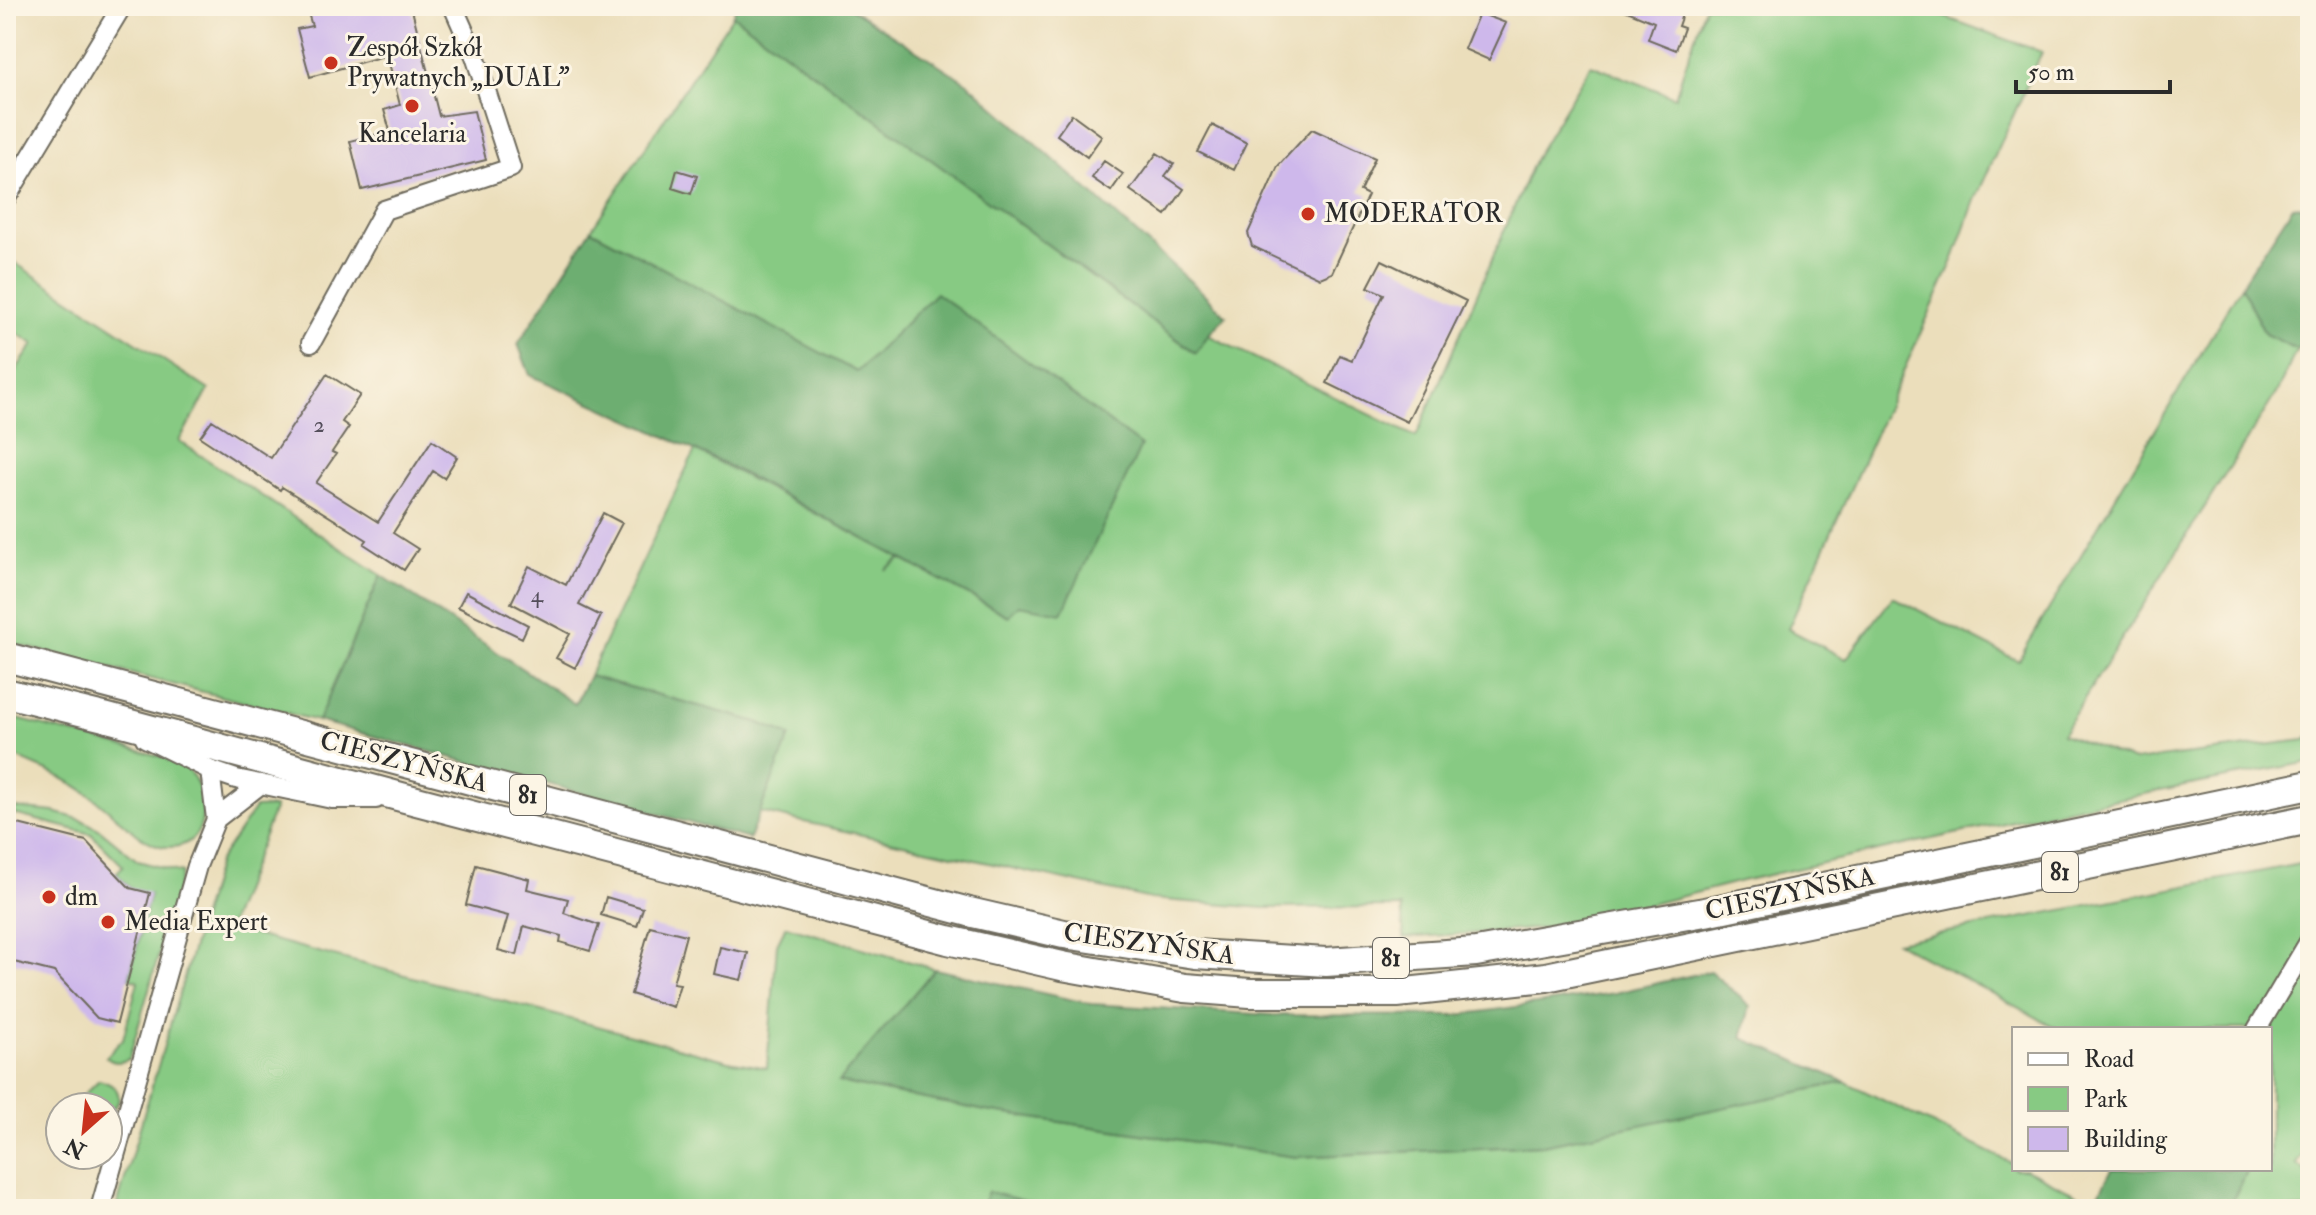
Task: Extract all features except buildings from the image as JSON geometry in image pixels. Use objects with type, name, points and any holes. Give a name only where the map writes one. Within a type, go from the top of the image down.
[{"type":"main road","name":"CIESZYŃSKA","points":[[6,657],[1050,931],[1145,948],[1326,962],[1476,952],[1611,930],[2310,785]]},
{"type":"main road","name":"CIESZYŃSKA","points":[[6,693],[948,940],[1062,966],[1185,988],[1250,993],[1397,993],[1546,977],[2310,819]]},
{"type":"street","points":[[6,198],[122,6]]},
{"type":"street","points":[[311,343],[384,210],[511,168],[475,56],[453,6]]},
{"type":"street","points":[[104,717],[210,770],[261,784],[332,799],[405,798]]},
{"type":"street","points":[[100,1209],[197,866],[216,819],[210,770]]},
{"type":"street","points":[[216,819],[261,784]]},
{"type":"street","points":[[2258,1027],[2310,940]]},
{"type":"green space","points":[[736,6],[847,6],[969,84],[1226,316],[1196,353],[733,15]]},
{"type":"green space","points":[[1705,6],[1914,6],[2042,52],[1975,200],[1955,256],[1788,629],[1846,659],[1893,597],[2018,661],[2241,286],[2265,334],[2297,349],[2277,392],[2062,734],[2134,761],[2305,740],[2310,736],[2310,762],[2077,807],[1746,880],[1561,927],[1404,938],[1401,907],[1264,908],[1151,899],[759,812],[789,736],[757,722],[589,676],[695,450],[900,558],[885,570],[901,559],[1008,616],[858,373],[591,230],[733,15],[1196,353],[1208,335],[1416,437],[1536,156],[1591,65],[1675,97]]},
{"type":"green space","points":[[2293,206],[2310,207],[2310,331],[2297,349],[2265,334],[2241,286]]},
{"type":"green space","points":[[591,230],[857,372],[936,293],[1141,446],[1062,613],[1019,605],[1008,616],[721,462],[530,375],[518,344]]},
{"type":"green space","points":[[6,257],[209,390],[179,441],[381,575],[318,721],[6,642],[6,384],[34,344],[6,327]]},
{"type":"green space","points":[[381,575],[575,704],[589,676],[757,722],[790,736],[749,839],[318,721]]},
{"type":"green space","points":[[6,716],[179,761],[189,771],[202,798],[200,827],[193,838],[182,845],[166,847],[147,841],[78,787],[6,749]]},
{"type":"green space","points":[[6,807],[54,812],[82,820],[99,829],[138,861],[182,873],[129,1059],[117,1062],[106,1057],[123,1039],[138,981],[129,978],[150,894],[130,888],[116,873],[123,866],[91,834],[6,812]]},
{"type":"green space","points":[[275,807],[228,928],[729,1061],[767,1068],[777,944],[786,926],[935,969],[839,1082],[986,1111],[1295,1157],[1543,1145],[1846,1082],[2012,1163],[2012,1171],[2029,1171],[2107,1209],[116,1209],[218,862],[255,808]]},
{"type":"green space","points":[[2310,862],[2310,1144],[2296,1164],[2310,1174],[2310,1209],[2228,1209],[2247,1171],[2272,1171],[2272,1027],[2054,1027],[1896,942]]},
{"type":"green space","points":[[935,969],[1091,1004],[1272,1015],[1451,1016],[1615,993],[1710,971],[1750,1006],[1742,1038],[1846,1082],[1543,1145],[1295,1157],[986,1111],[838,1082]]},
{"type":"green space","points":[[99,1080],[112,1085],[117,1091],[87,1091]]},
{"type":"green space","points":[[2111,1171],[2247,1171],[2228,1209],[2107,1209],[2094,1203]]},
{"type":"green space","points":[[988,1192],[1059,1209],[981,1209]]},
{"type":"place","name":"Zespół Szkół Prywatnych „DUAL”","points":[[331,63]]},
{"type":"place","name":"Kancelaria","points":[[412,106]]},
{"type":"place","name":"MODERATOR","points":[[1308,214]]},
{"type":"place","name":"dm","points":[[49,897]]},
{"type":"place","name":"Media Expert","points":[[108,922]]}]
